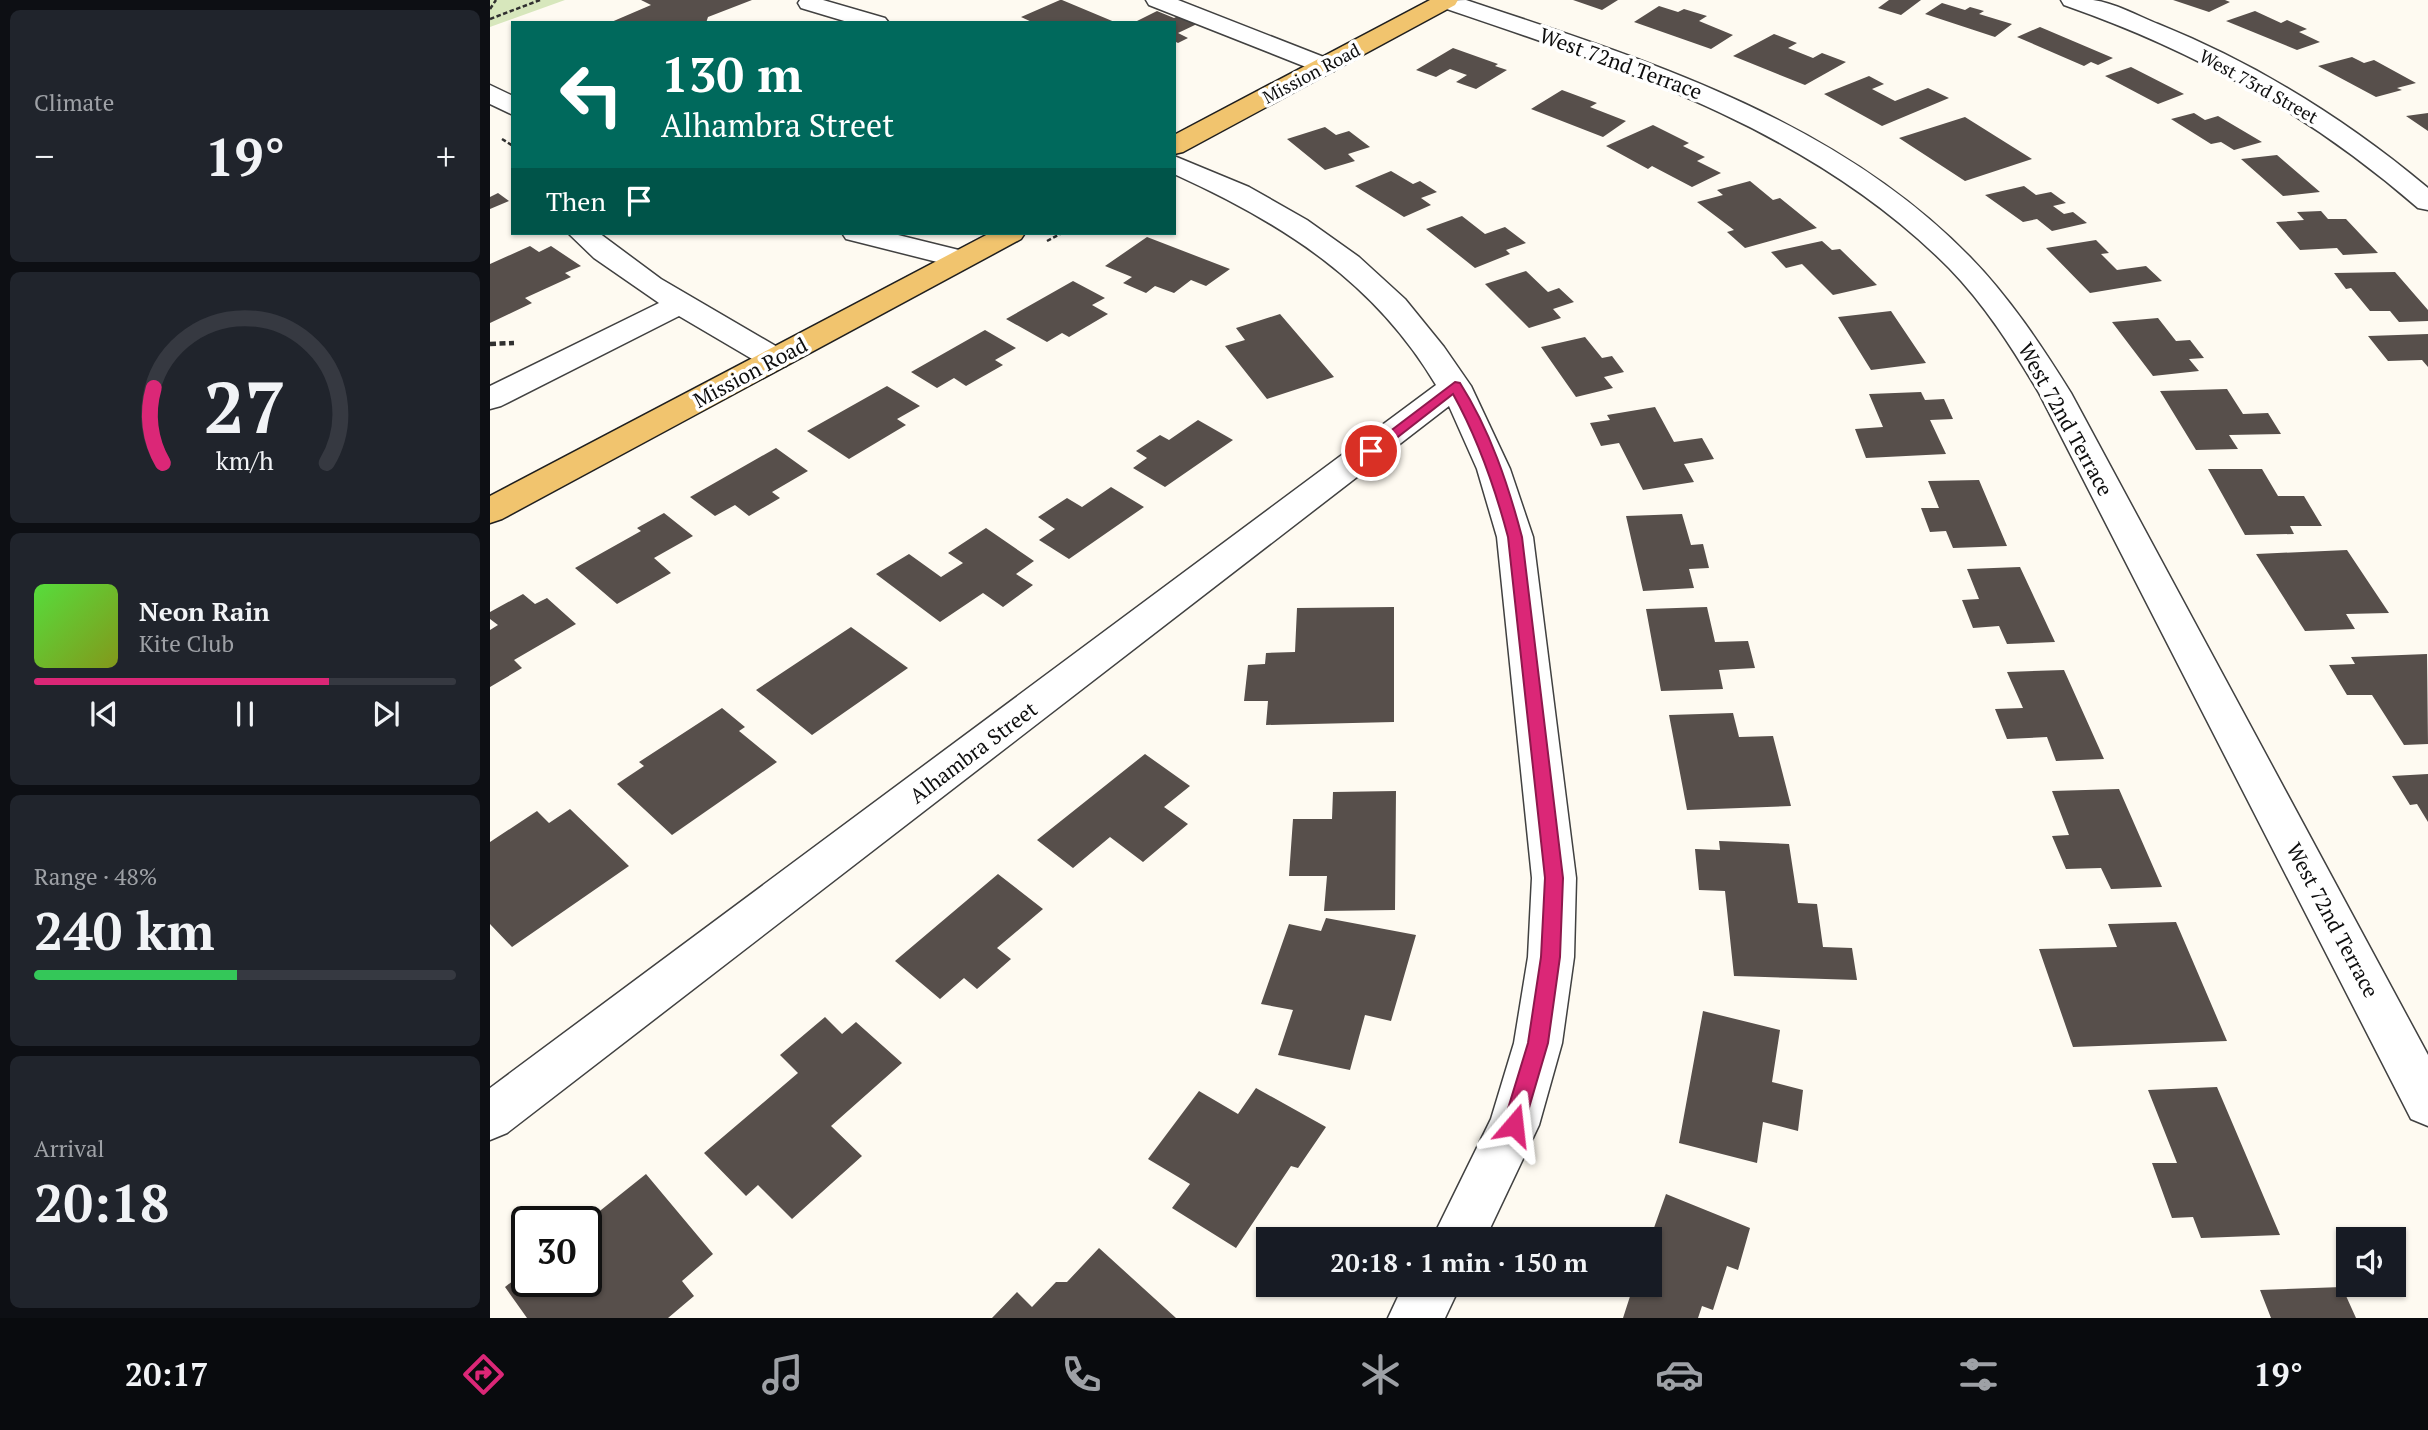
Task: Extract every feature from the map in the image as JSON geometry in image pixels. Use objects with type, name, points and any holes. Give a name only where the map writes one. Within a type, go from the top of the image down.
[{"type":"main road","name":"Mission Road","points":[[1176,145],[1447,0]]},
{"type":"main road","name":"Mission Road","points":[[490,510],[1007,235]]},
{"type":"street","points":[[1157,0],[1325,66]]},
{"type":"street","name":"West 72nd Terrace","points":[[1447,0],[1644,68],[1706,93],[1770,124],[1844,167],[1916,221],[1967,271],[2016,330],[2055,393],[2428,1103]]},
{"type":"street","name":"West 73rd Street","points":[[2072,0],[2175,40],[2258,82],[2336,129],[2428,202]]},
{"type":"street","points":[[809,3],[870,21]]},
{"type":"street","points":[[490,93],[511,106]]},
{"type":"street","points":[[1176,165],[1225,185],[1286,219],[1344,259],[1380,291],[1421,335],[1455,386],[1474,420],[1504,495],[1515,537],[1554,878],[1551,957],[1538,1043],[1514,1125],[1464,1227]]},
{"type":"street","points":[[584,235],[613,260],[680,304],[775,359]]},
{"type":"street","points":[[864,235],[961,260]]},
{"type":"street","points":[[490,399],[680,304]]},
{"type":"street","name":"Alhambra Street","points":[[490,1117],[1455,386]]},
{"type":"street","points":[[1415,1318],[1427,1297]]},
{"type":"path","points":[[490,9],[496,0]]},
{"type":"path","points":[[490,19],[540,0]]},
{"type":"green space","points":[[490,0],[565,0],[490,27]]},
{"type":"building","points":[[641,0],[752,0],[708,17],[707,21],[614,21],[651,5]]},
{"type":"building","points":[[1062,0],[1112,21],[1030,21],[1021,17]]},
{"type":"building","points":[[1573,0],[1618,0],[1602,10]]},
{"type":"building","points":[[1889,0],[1921,0],[1901,15],[1878,8]]},
{"type":"building","points":[[2173,0],[2225,0],[2230,2],[2209,12]]},
{"type":"building","points":[[1942,3],[1965,10],[1970,7],[1984,11],[1979,14],[2012,24],[1995,37],[1925,14]]},
{"type":"building","points":[[1659,6],[1678,12],[1684,9],[1707,16],[1699,21],[1733,35],[1711,49],[1634,22]]},
{"type":"building","points":[[1157,11],[1197,24],[1178,33],[1188,38],[1178,43],[1176,21],[1137,21]]},
{"type":"building","points":[[2255,11],[2281,23],[2287,20],[2307,29],[2299,32],[2320,42],[2297,50],[2226,21]]},
{"type":"building","points":[[2040,27],[2113,58],[2098,65],[2091,62],[2084,66],[2017,37]]},
{"type":"building","points":[[1774,34],[1797,43],[1788,48],[1813,58],[1822,53],[1846,62],[1805,85],[1733,56]]},
{"type":"building","points":[[1453,48],[1498,64],[1495,66],[1507,70],[1476,89],[1456,82],[1467,75],[1450,69],[1436,77],[1416,70]]},
{"type":"building","points":[[2352,57],[2364,63],[2374,60],[2416,83],[2376,97],[2318,66]]},
{"type":"building","points":[[2131,67],[2184,94],[2158,104],[2105,76]]},
{"type":"building","points":[[1869,76],[1884,84],[1872,89],[1895,101],[1928,88],[1949,98],[1882,126],[1824,94]]},
{"type":"building","points":[[1562,90],[1597,103],[1590,107],[1626,121],[1603,137],[1531,109]]},
{"type":"building","points":[[2194,113],[2205,120],[2218,116],[2262,142],[2234,150],[2221,142],[2211,144],[2171,119]]},
{"type":"building","points":[[2428,113],[2428,131],[2406,116]]},
{"type":"building","points":[[1965,117],[2032,159],[1965,181],[1899,138]]},
{"type":"building","points":[[1653,125],[1689,143],[1683,146],[1705,157],[1697,161],[1721,173],[1692,187],[1652,166],[1648,169],[1606,146]]},
{"type":"building","points":[[1325,127],[1336,135],[1349,131],[1370,147],[1348,154],[1355,161],[1325,170],[1287,139]]},
{"type":"building","points":[[2277,155],[2320,192],[2283,196],[2241,159]]},
{"type":"building","points":[[1391,171],[1413,184],[1420,181],[1437,192],[1421,198],[1431,205],[1404,217],[1355,186]]},
{"type":"building","points":[[1750,181],[1773,200],[1780,198],[1817,228],[1745,248],[1727,232],[1734,230],[1697,202],[1723,195],[1717,190]]},
{"type":"building","points":[[2024,186],[2036,195],[2051,192],[2066,203],[2053,206],[2064,214],[2073,212],[2087,223],[2052,231],[2037,219],[2023,222],[1985,195]]},
{"type":"building","points":[[498,193],[509,201],[490,209],[490,197]]},
{"type":"building","points":[[2321,211],[2328,219],[2346,219],[2378,253],[2343,255],[2337,248],[2300,250],[2276,222],[2304,220],[2297,212]]},
{"type":"building","points":[[1462,216],[1485,234],[1505,227],[1526,243],[1506,250],[1510,254],[1475,268],[1426,229]]},
{"type":"building","points":[[1147,237],[1230,269],[1206,286],[1191,280],[1174,293],[1155,286],[1146,293],[1123,283],[1132,277],[1105,266]]},
{"type":"building","points":[[2096,240],[2109,253],[2101,254],[2117,270],[2146,266],[2162,281],[2090,293],[2046,248]]},
{"type":"building","points":[[1822,241],[1832,250],[1840,249],[1877,285],[1833,295],[1802,264],[1786,268],[1771,252]]},
{"type":"building","points":[[530,246],[539,252],[551,246],[581,266],[565,273],[571,277],[525,298],[532,303],[490,323],[490,264]]},
{"type":"building","points":[[1526,271],[1548,292],[1559,288],[1574,302],[1553,309],[1561,318],[1529,328],[1485,284]]},
{"type":"building","points":[[2395,272],[2428,310],[2428,321],[2399,322],[2390,311],[2370,311],[2351,288],[2346,289],[2334,273]]},
{"type":"building","points":[[1073,281],[1105,298],[1092,305],[1108,314],[1069,337],[1062,333],[1047,342],[1006,319]]},
{"type":"building","points":[[1891,311],[1926,363],[1871,370],[1838,317]]},
{"type":"building","points":[[1280,314],[1334,377],[1267,399],[1225,346],[1245,340],[1236,328]]},
{"type":"building","points":[[2158,318],[2176,341],[2190,340],[2204,358],[2189,359],[2199,371],[2153,376],[2112,322]]},
{"type":"building","points":[[985,330],[1016,348],[995,360],[1003,365],[966,386],[954,378],[937,388],[911,372]]},
{"type":"building","points":[[2428,334],[2428,367],[2422,360],[2388,361],[2368,336]]},
{"type":"building","points":[[1585,337],[1602,358],[1612,356],[1624,372],[1604,377],[1613,388],[1576,397],[1541,347]]},
{"type":"building","points":[[887,386],[920,406],[897,419],[906,425],[849,459],[807,431]]},
{"type":"building","points":[[2227,389],[2243,414],[2268,413],[2281,434],[2229,435],[2238,449],[2196,450],[2160,391]]},
{"type":"building","points":[[1921,392],[1925,400],[1944,399],[1953,419],[1930,420],[1946,454],[1866,458],[1855,429],[1883,427],[1869,394]]},
{"type":"building","points":[[1655,407],[1674,442],[1702,438],[1714,459],[1684,464],[1694,482],[1643,490],[1619,443],[1601,446],[1590,423],[1610,420],[1607,415]]},
{"type":"building","points":[[1198,420],[1233,440],[1165,487],[1133,468],[1147,458],[1136,451],[1160,435],[1169,440]]},
{"type":"building","points":[[776,448],[808,471],[772,492],[780,498],[749,516],[735,505],[715,516],[690,497]]},
{"type":"building","points":[[2208,469],[2262,469],[2278,496],[2304,496],[2322,526],[2290,526],[2294,534],[2245,535]]},
{"type":"building","points":[[1979,480],[2007,546],[1953,548],[1946,531],[1930,532],[1921,508],[1939,508],[1928,481]]},
{"type":"building","points":[[1111,487],[1144,507],[1069,559],[1039,540],[1055,529],[1038,517],[1067,498],[1082,507]]},
{"type":"building","points":[[664,513],[693,536],[654,558],[671,573],[617,604],[575,568],[641,531],[637,528]]},
{"type":"building","points":[[1682,514],[1691,545],[1703,544],[1709,568],[1689,569],[1694,588],[1643,591],[1626,516]]},
{"type":"building","points":[[986,528],[1034,561],[1016,574],[1033,585],[1003,607],[983,593],[940,622],[876,574],[909,554],[941,577],[963,563],[948,553]]},
{"type":"building","points":[[2347,550],[2389,613],[2346,614],[2355,629],[2305,631],[2256,554]]},
{"type":"building","points":[[2020,567],[2055,642],[2007,644],[1999,626],[1973,628],[1962,600],[1979,599],[1967,569]]},
{"type":"building","points":[[523,594],[535,604],[547,598],[576,624],[514,660],[522,668],[490,687],[490,630],[498,625],[490,619],[490,612]]},
{"type":"building","points":[[1394,607],[1394,722],[1266,725],[1268,701],[1244,701],[1248,665],[1265,664],[1266,653],[1295,652],[1297,608]]},
{"type":"building","points":[[1707,607],[1715,642],[1748,641],[1755,668],[1719,670],[1723,689],[1661,691],[1646,609]]},
{"type":"building","points":[[851,627],[908,668],[812,735],[756,690]]},
{"type":"building","points":[[2427,654],[2428,744],[2404,745],[2372,695],[2347,695],[2329,665],[2355,664],[2351,657]]},
{"type":"building","points":[[2064,670],[2104,759],[2056,761],[2047,737],[2007,739],[1995,709],[2023,708],[2007,672]]},
{"type":"building","points":[[722,708],[745,727],[739,731],[777,762],[672,835],[617,784],[644,766],[639,762]]},
{"type":"building","points":[[1733,713],[1739,737],[1773,736],[1791,806],[1687,810],[1669,715]]},
{"type":"building","points":[[1145,754],[1190,786],[1164,807],[1188,824],[1143,862],[1110,837],[1073,868],[1037,840]]},
{"type":"building","points":[[2428,774],[2428,822],[2417,804],[2410,805],[2392,776]]},
{"type":"building","points":[[2119,789],[2162,887],[2111,889],[2101,868],[2066,869],[2052,836],[2069,835],[2052,791]]},
{"type":"building","points":[[1396,791],[1395,910],[1324,911],[1327,876],[1289,876],[1293,819],[1332,819],[1333,792]]},
{"type":"building","points":[[570,809],[629,866],[512,947],[490,924],[490,842],[537,811],[549,823]]},
{"type":"building","points":[[1719,841],[1789,844],[1798,903],[1817,904],[1823,947],[1852,948],[1857,980],[1734,976],[1725,891],[1699,890],[1695,849],[1720,850]]},
{"type":"building","points":[[998,874],[1043,909],[997,948],[1011,959],[977,989],[964,978],[940,999],[895,961]]},
{"type":"building","points":[[1326,918],[1416,935],[1391,1021],[1365,1015],[1350,1070],[1278,1055],[1293,1010],[1261,1004],[1289,924],[1321,931]]},
{"type":"building","points":[[2176,922],[2227,1041],[2073,1047],[2039,949],[2117,947],[2108,924]]},
{"type":"building","points":[[1703,1011],[1780,1030],[1772,1082],[1803,1090],[1798,1131],[1763,1122],[1757,1163],[1679,1143]]},
{"type":"building","points":[[825,1017],[842,1034],[856,1022],[902,1063],[831,1126],[862,1156],[792,1219],[758,1185],[746,1196],[704,1153],[798,1073],[780,1055]]},
{"type":"building","points":[[2217,1087],[2280,1235],[2201,1238],[2193,1217],[2172,1218],[2152,1163],[2177,1163],[2148,1090]]},
{"type":"building","points":[[1256,1088],[1326,1127],[1298,1168],[1291,1166],[1236,1248],[1172,1208],[1190,1184],[1148,1159],[1199,1091],[1238,1114]]},
{"type":"building","points":[[646,1174],[713,1254],[682,1281],[694,1296],[668,1318],[527,1318],[512,1297],[602,1297],[602,1209]]},
{"type":"building","points":[[1666,1194],[1750,1228],[1738,1270],[1727,1266],[1713,1310],[1702,1306],[1698,1318],[1623,1318],[1630,1297],[1662,1297],[1662,1227],[1654,1227]]},
{"type":"building","points":[[1099,1248],[1176,1318],[992,1318],[1017,1292],[1032,1307],[1056,1282],[1067,1282]]},
{"type":"building","points":[[511,1282],[511,1295],[505,1287]]},
{"type":"building","points":[[2336,1287],[2336,1297],[2347,1297],[2356,1318],[2271,1318],[2260,1290]]},
{"type":"route","points":[[1371,451],[1455,386],[1474,420],[1504,495],[1515,537],[1531,657],[1554,878],[1551,957],[1538,1043],[1514,1125]]}]
